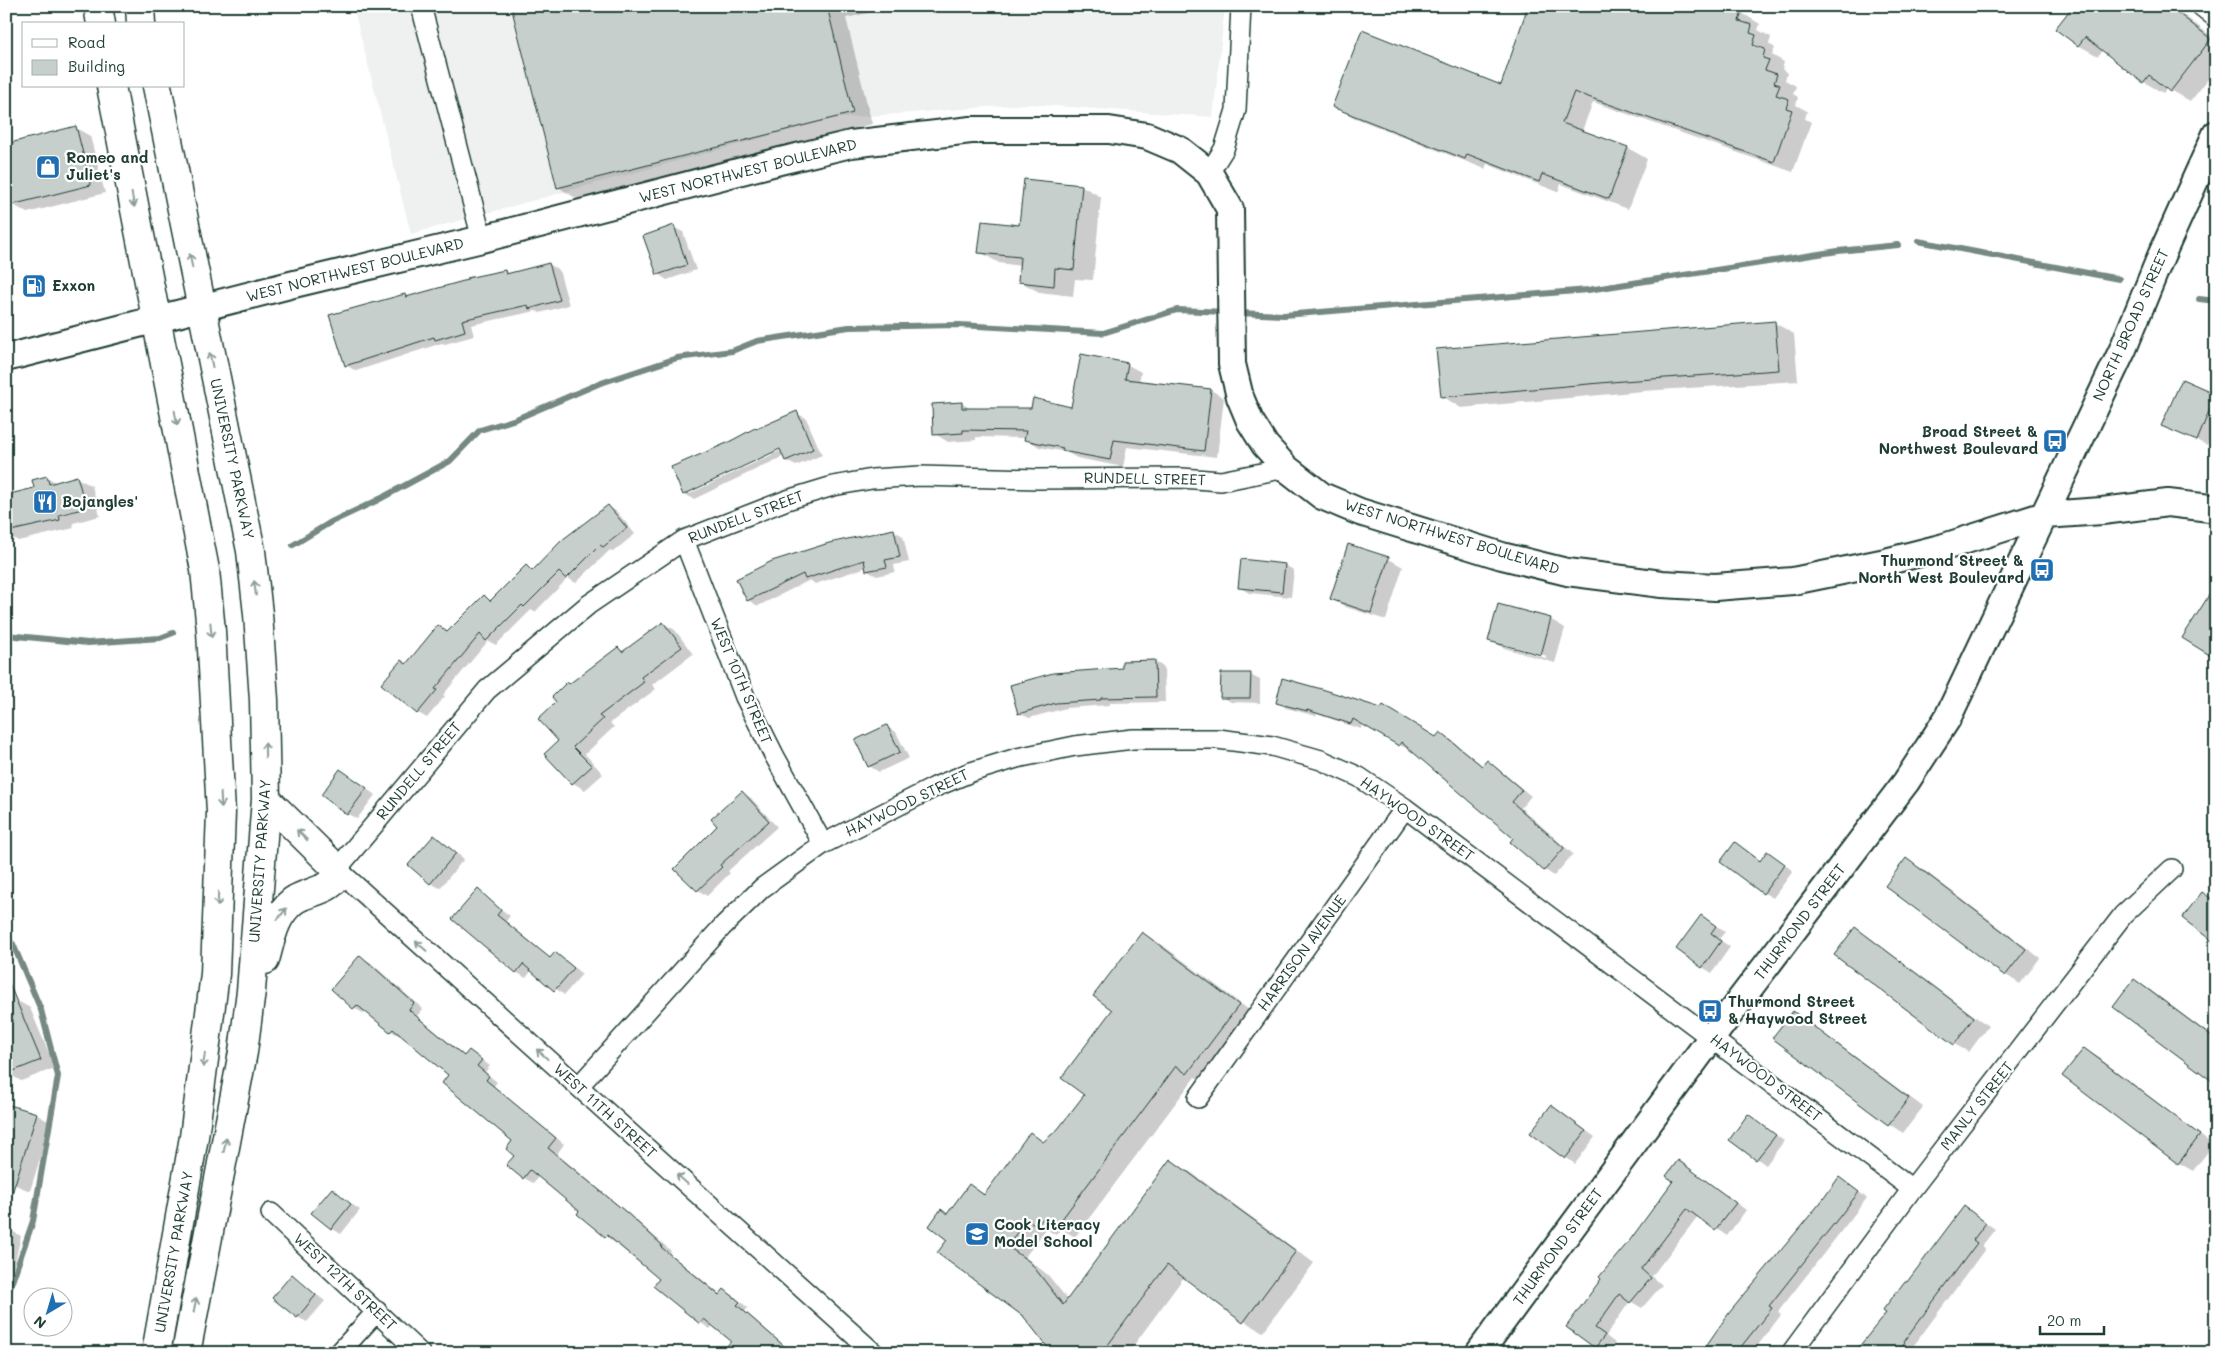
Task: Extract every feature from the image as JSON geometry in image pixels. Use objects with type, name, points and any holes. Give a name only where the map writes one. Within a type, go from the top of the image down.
[{"type":"main road","points":[[98,6],[101,22]]},
{"type":"main road","points":[[140,6],[142,22]]},
{"type":"main road","name":"UNIVERSITY PARKWAY","points":[[111,88],[205,570],[212,631],[221,812],[215,974],[194,1136],[156,1353]]},
{"type":"main road","name":"UNIVERSITY PARKWAY","points":[[157,88],[200,308],[251,551],[264,700],[266,799],[251,991],[243,1052],[186,1353]]},
{"type":"main road","name":"WEST NORTHWEST BOULEVARD","points":[[6,358],[482,239],[842,146],[971,130],[1109,130],[1147,136],[1180,150],[1209,173],[1230,210],[1232,288],[1230,327],[1232,364],[1240,397],[1250,421],[1265,445],[1286,468],[1322,496],[1369,515],[1502,556],[1567,572],[1662,584],[1715,586],[1758,585],[1827,575],[1944,547],[2045,515],[2102,511],[2168,503],[2216,510]]},
{"type":"main road","name":"NORTH BROAD STREET","points":[[2045,515],[2122,349],[2161,256],[2216,134]]},
{"type":"main road","name":"THURMOND STREET","points":[[1479,1353],[1712,1037],[1906,782],[1947,719],[2045,515]]},
{"type":"main road","points":[[251,991],[261,973],[277,918],[293,900],[334,883],[337,876],[337,869],[266,799]]},
{"type":"street","points":[[421,6],[482,239]]},
{"type":"street","points":[[1209,173],[1224,148],[1236,110],[1241,6]]},
{"type":"street","points":[[2201,6],[2216,18]]},
{"type":"street","name":"RUNDELL STREET","points":[[337,869],[487,690],[588,604],[684,540],[787,500],[833,486],[872,479],[920,476],[1182,478],[1221,481],[1286,468]]},
{"type":"street","name":"WEST 10TH STREET","points":[[684,540],[745,698],[774,755],[824,844]]},
{"type":"street","name":"HAYWOOD STREET","points":[[579,1086],[723,926],[762,888],[824,844],[935,787],[971,772],[1017,758],[1075,746],[1133,739],[1218,739],[1272,746],[1321,760],[1359,777],[1405,808],[1912,1189]]},
{"type":"street","name":"HARRISON AVENUE","points":[[1198,1098],[1405,808]]},
{"type":"street","name":"WEST 11TH STREET","points":[[337,869],[874,1353]]},
{"type":"street","name":"MANLY STREET","points":[[1791,1353],[1912,1189],[2123,915],[2172,869]]},
{"type":"street","name":"WEST 12TH STREET","points":[[271,1213],[420,1353]]},
{"type":"street","points":[[339,1353],[377,1311]]},
{"type":"shaded area","points":[[353,6],[1225,6],[1213,117],[1026,104],[831,119],[411,234]]},
{"type":"building","points":[[511,6],[827,6],[853,113],[557,188]]},
{"type":"building","points":[[1528,6],[1726,6],[1742,12],[1739,21],[1752,25],[1750,33],[1756,35],[1753,45],[1765,49],[1763,58],[1769,60],[1765,70],[1777,74],[1774,83],[1780,85],[1776,95],[1789,99],[1786,108],[1792,110],[1774,162],[1574,92],[1562,123],[1628,147],[1609,199],[1542,174],[1539,182],[1467,154],[1465,159],[1332,107],[1362,30],[1501,85]]},
{"type":"building","points":[[2073,6],[2169,6],[2211,39],[2170,92],[2149,75],[2143,83],[2085,37],[2078,46],[2055,29]]},
{"type":"building","points":[[76,126],[91,185],[11,205],[6,185],[6,144]]},
{"type":"building","points":[[1024,179],[1082,185],[1074,270],[1055,268],[1054,286],[1018,282],[1020,257],[978,253],[982,221],[1019,225]]},
{"type":"building","points":[[674,225],[687,265],[657,275],[643,236]]},
{"type":"building","points":[[549,263],[560,300],[529,309],[528,305],[462,320],[465,331],[435,340],[434,337],[345,366],[329,315],[405,294],[406,297],[467,280],[467,278],[505,270],[506,274]]},
{"type":"building","points":[[1775,321],[1779,370],[1441,397],[1436,349]]},
{"type":"building","points":[[1081,354],[1128,363],[1125,379],[1211,389],[1204,451],[1114,440],[1110,460],[1062,451],[1063,448],[1024,440],[1026,431],[963,430],[963,433],[933,435],[932,404],[962,402],[962,408],[1031,408],[1033,398],[1071,407]]},
{"type":"building","points":[[2182,379],[2216,394],[2197,441],[2161,426]]},
{"type":"building","points":[[797,411],[813,449],[785,461],[780,449],[683,495],[671,467],[727,443],[755,428]]},
{"type":"building","name":"Bojangles'","points":[[47,476],[49,484],[77,476],[86,508],[59,515],[60,520],[6,532],[6,495],[34,488],[32,480]]},
{"type":"building","points":[[608,505],[627,528],[603,547],[600,545],[566,579],[559,572],[486,641],[480,634],[417,714],[381,684],[401,660],[406,664],[438,625],[447,632],[484,595],[490,601],[526,565],[532,571],[562,540]]},
{"type":"building","points":[[894,529],[900,557],[885,560],[887,567],[866,571],[864,560],[805,579],[803,574],[747,601],[736,579],[772,561],[829,543]]},
{"type":"building","points":[[1348,544],[1389,557],[1371,613],[1330,599]]},
{"type":"building","points":[[1241,559],[1285,564],[1282,592],[1238,588]]},
{"type":"building","points":[[2216,584],[2216,659],[2182,638]]},
{"type":"building","points":[[1498,604],[1551,618],[1541,655],[1488,641]]},
{"type":"building","points":[[663,622],[682,647],[641,677],[644,682],[599,716],[603,719],[573,747],[592,766],[572,784],[544,754],[558,741],[538,719],[556,702],[552,697],[567,682],[569,684],[618,647],[622,652]]},
{"type":"building","points":[[1155,660],[1156,697],[1101,698],[1101,700],[1056,703],[1018,714],[1010,685],[1053,673],[1122,668],[1122,661]]},
{"type":"building","points":[[1221,673],[1251,673],[1250,698],[1220,698]]},
{"type":"building","points":[[1282,678],[1381,708],[1383,705],[1436,737],[1440,732],[1482,766],[1487,760],[1522,790],[1512,802],[1564,848],[1544,871],[1510,842],[1513,838],[1401,742],[1399,746],[1353,719],[1351,724],[1307,710],[1276,703]]},
{"type":"building","points":[[887,725],[900,752],[868,767],[855,740]]},
{"type":"building","points":[[340,769],[367,788],[347,815],[321,795]]},
{"type":"building","points":[[742,791],[769,821],[720,865],[722,867],[697,891],[674,869],[717,826],[711,819]]},
{"type":"building","points":[[434,835],[456,853],[430,884],[408,865]]},
{"type":"building","points":[[1735,842],[1760,861],[1767,851],[1785,864],[1763,894],[1720,862]]},
{"type":"building","points":[[1906,858],[2026,949],[2005,976],[1885,886]]},
{"type":"building","points":[[478,889],[501,910],[497,915],[550,958],[555,952],[574,968],[554,991],[523,964],[516,973],[452,919]]},
{"type":"building","points":[[2202,892],[2216,902],[2216,944],[2182,918]]},
{"type":"building","points":[[1701,915],[1716,926],[1711,933],[1721,941],[1702,968],[1676,949]]},
{"type":"building","points":[[1855,927],[1974,1017],[1954,1045],[1834,955]]},
{"type":"building","points":[[1142,932],[1239,1005],[1187,1074],[1176,1066],[1056,1227],[1043,1218],[1037,1226],[1027,1219],[1007,1246],[1030,1262],[1063,1305],[1170,1159],[1296,1251],[1243,1323],[1167,1265],[1102,1353],[1052,1353],[1024,1317],[937,1253],[947,1240],[929,1226],[941,1209],[947,1214],[969,1184],[984,1195],[1030,1132],[1043,1142],[1058,1129],[1084,1095],[1061,1078],[1112,1010],[1093,996]]},
{"type":"building","points":[[360,955],[414,1003],[409,1010],[464,1056],[469,1050],[482,1060],[477,1066],[489,1076],[486,1080],[556,1138],[548,1148],[626,1212],[662,1245],[661,1247],[719,1295],[724,1289],[740,1302],[737,1305],[792,1353],[721,1353],[731,1341],[704,1319],[700,1324],[653,1286],[659,1279],[607,1235],[605,1237],[577,1214],[579,1211],[530,1170],[523,1179],[506,1165],[514,1156],[506,1149],[512,1141],[442,1083],[448,1075],[393,1029],[390,1032],[357,1005],[353,1009],[331,989]]},
{"type":"building","points":[[6,976],[41,1060],[6,1074]]},
{"type":"building","points":[[2134,979],[2216,1040],[2216,1084],[2113,1007]]},
{"type":"building","points":[[1793,1011],[1909,1098],[1888,1125],[1772,1038]]},
{"type":"building","points":[[2084,1048],[2200,1135],[2178,1164],[2062,1076]]},
{"type":"building","points":[[6,1104],[37,1113],[10,1200],[6,1199]]},
{"type":"building","points":[[1551,1105],[1586,1131],[1565,1159],[1530,1133]]},
{"type":"building","points":[[1748,1114],[1776,1135],[1756,1160],[1729,1140]]},
{"type":"building","points":[[1678,1160],[1736,1203],[1715,1230],[1687,1209],[1641,1269],[1651,1278],[1630,1303],[1619,1294],[1595,1328],[1605,1335],[1595,1348],[1566,1327],[1601,1279],[1599,1277],[1630,1240],[1673,1181],[1666,1176]]},
{"type":"building","points":[[1839,1177],[1859,1192],[1769,1306],[1772,1308],[1736,1353],[1701,1353],[1729,1313],[1821,1202]]},
{"type":"building","points":[[332,1188],[351,1204],[331,1229],[311,1213]]},
{"type":"building","points":[[1964,1206],[1986,1223],[1973,1240],[1977,1243],[1903,1342],[1905,1343],[1897,1353],[1854,1353],[1886,1313],[1882,1311],[1905,1281],[1907,1282]]},
{"type":"building","points":[[292,1274],[316,1295],[297,1318],[272,1298]]},
{"type":"waterway","points":[[1918,241],[2119,279]]},
{"type":"waterway","points":[[1237,313],[1284,315],[1588,290],[1838,251],[1898,245]]},
{"type":"waterway","points":[[2199,299],[2216,301]]},
{"type":"waterway","points":[[293,545],[331,522],[376,501],[450,461],[480,430],[516,419],[598,384],[677,358],[732,351],[757,341],[849,327],[959,325],[1103,333],[1177,310],[1227,312]]},
{"type":"waterway","points":[[6,635],[88,643],[160,638],[173,633]]},
{"type":"waterway","points":[[6,938],[13,944],[41,1010],[58,1076],[33,1221],[6,1299]]},
{"type":"place","name":"Romeo and Juliet's","points":[[48,167]]},
{"type":"place","name":"Exxon","points":[[34,286]]},
{"type":"place","name":"Broad Street & Northwest Boulevard","points":[[2055,441]]},
{"type":"place","name":"Bojangles'","points":[[45,502]]},
{"type":"place","name":"Thurmond Street & North West Boulevard","points":[[2042,570]]},
{"type":"place","name":"Thurmond Street & Haywood Street","points":[[1710,1011]]},
{"type":"place","name":"Cook Literacy Model School","points":[[977,1234]]}]
